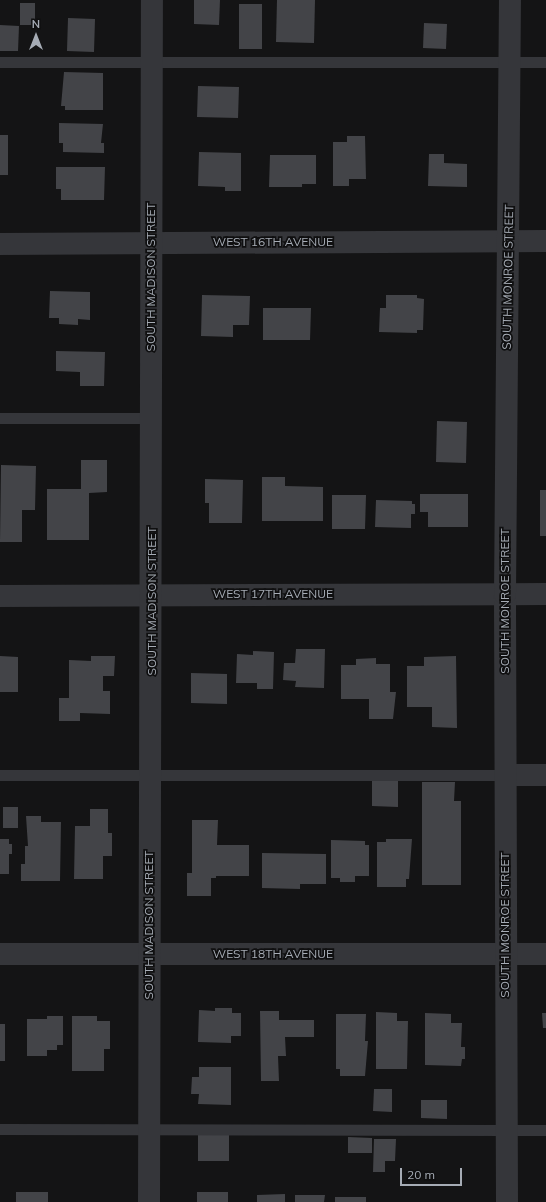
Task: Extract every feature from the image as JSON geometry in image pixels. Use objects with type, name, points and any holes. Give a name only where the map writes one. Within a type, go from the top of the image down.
[{"type":"street","name":"SOUTH MADISON STREET","points":[[149,1202],[149,954],[152,594],[152,0]]},
{"type":"street","name":"SOUTH MONROE STREET","points":[[508,1202],[505,954],[505,594],[511,62],[510,0]]},
{"type":"street","name":"WEST 16TH AVENUE","points":[[0,244],[546,241]]},
{"type":"street","name":"WEST 17TH AVENUE","points":[[0,596],[152,594],[546,594]]},
{"type":"street","points":[[505,775],[546,775]]},
{"type":"street","name":"WEST 18TH AVENUE","points":[[0,954],[546,954]]},
{"type":"lane","points":[[0,62],[546,62]]},
{"type":"lane","points":[[0,418],[152,418]]},
{"type":"lane","points":[[0,775],[505,775]]},
{"type":"lane","points":[[0,1129],[546,1130]]},
{"type":"building","points":[[194,0],[220,0],[219,25],[194,24]]},
{"type":"building","points":[[277,0],[315,0],[314,43],[276,42]]},
{"type":"building","points":[[20,3],[35,3],[35,25],[20,25]]},
{"type":"building","points":[[239,4],[262,4],[262,49],[239,49]]},
{"type":"building","points":[[68,18],[95,19],[94,52],[67,51]]},
{"type":"building","points":[[424,23],[447,24],[446,49],[423,48]]},
{"type":"building","points":[[0,25],[19,26],[18,51],[0,51]]},
{"type":"building","points":[[64,72],[103,73],[103,110],[65,110],[65,106],[61,106]]},
{"type":"building","points":[[198,86],[239,87],[238,118],[197,117]]},
{"type":"building","points":[[59,123],[103,124],[101,143],[104,143],[104,153],[63,152],[63,143],[59,143]]},
{"type":"building","points":[[0,135],[8,135],[8,175],[0,175]]},
{"type":"building","points":[[347,136],[365,136],[366,179],[349,179],[349,186],[333,186],[333,142],[347,142]]},
{"type":"building","points":[[199,152],[241,153],[241,191],[225,191],[225,187],[198,186]]},
{"type":"building","points":[[429,154],[444,154],[444,163],[467,164],[467,187],[428,186]]},
{"type":"building","points":[[270,155],[316,155],[316,184],[302,184],[302,187],[269,187]]},
{"type":"building","points":[[56,167],[105,167],[104,200],[61,200],[61,189],[56,189]]},
{"type":"building","points":[[50,291],[90,292],[90,320],[78,319],[78,325],[59,324],[59,318],[49,318]]},
{"type":"building","points":[[202,295],[250,296],[249,325],[233,325],[233,337],[201,336]]},
{"type":"building","points":[[386,295],[417,295],[417,298],[424,299],[423,330],[417,330],[417,333],[379,332],[380,308],[386,308]]},
{"type":"building","points":[[263,308],[311,308],[310,340],[263,340]]},
{"type":"building","points":[[56,351],[105,352],[104,386],[80,386],[80,372],[56,371]]},
{"type":"building","points":[[437,421],[467,422],[466,463],[436,462]]},
{"type":"building","points":[[81,460],[107,460],[107,492],[89,493],[89,540],[47,540],[47,489],[81,489]]},
{"type":"building","points":[[1,465],[36,466],[35,510],[22,510],[22,542],[0,542]]},
{"type":"building","points":[[262,477],[285,477],[285,486],[323,487],[323,521],[262,521]]},
{"type":"building","points":[[205,479],[243,480],[242,523],[209,523],[209,503],[205,503]]},
{"type":"building","points":[[540,490],[546,490],[546,536],[540,536]]},
{"type":"building","points":[[420,494],[468,494],[468,527],[428,527],[428,512],[420,512]]},
{"type":"building","points":[[332,495],[366,495],[365,529],[332,529]]},
{"type":"building","points":[[376,500],[412,501],[412,504],[415,504],[415,514],[411,514],[411,528],[375,527]]},
{"type":"building","points":[[296,649],[325,649],[324,688],[295,687],[296,681],[283,680],[284,663],[295,663]]},
{"type":"building","points":[[253,651],[274,652],[273,689],[257,689],[257,683],[236,683],[237,654],[253,655]]},
{"type":"building","points":[[0,656],[18,657],[18,692],[0,692]]},
{"type":"building","points":[[91,656],[115,656],[114,676],[103,676],[103,691],[110,691],[110,714],[80,713],[80,721],[59,721],[59,698],[69,698],[69,660],[91,661]]},
{"type":"building","points":[[456,656],[457,728],[432,727],[432,707],[407,707],[407,666],[424,666],[424,657]]},
{"type":"building","points":[[376,658],[376,664],[390,664],[390,692],[396,692],[393,719],[369,719],[369,699],[341,699],[341,665],[356,665],[356,659]]},
{"type":"building","points":[[191,673],[227,674],[227,704],[191,703]]},
{"type":"building","points":[[372,780],[398,781],[398,807],[372,806]]},
{"type":"building","points":[[422,782],[455,782],[454,801],[461,801],[461,885],[422,885]]},
{"type":"building","points":[[3,807],[18,807],[18,828],[3,828]]},
{"type":"building","points":[[90,809],[108,809],[108,833],[112,833],[112,856],[103,856],[103,879],[74,879],[75,826],[90,826]]},
{"type":"building","points":[[26,816],[41,816],[41,822],[61,822],[60,881],[21,881],[21,864],[25,864],[25,846],[28,846]]},
{"type":"building","points":[[192,820],[218,820],[217,845],[249,845],[249,876],[216,876],[216,878],[211,878],[211,896],[187,896],[187,873],[192,873]]},
{"type":"building","points":[[0,839],[9,839],[9,844],[12,844],[12,854],[9,854],[9,874],[0,874]]},
{"type":"building","points":[[386,839],[412,839],[409,879],[406,879],[406,887],[377,887],[377,842],[386,842]]},
{"type":"building","points":[[331,840],[365,841],[365,845],[369,845],[369,876],[355,876],[355,882],[340,882],[340,878],[331,878]]},
{"type":"building","points":[[262,853],[326,854],[326,884],[300,884],[300,889],[262,888]]},
{"type":"building","points":[[215,1008],[232,1008],[232,1013],[241,1013],[241,1036],[231,1036],[231,1043],[198,1042],[199,1010],[215,1011]]},
{"type":"building","points":[[260,1011],[279,1011],[279,1020],[314,1020],[314,1037],[285,1037],[286,1056],[278,1056],[279,1081],[261,1081]]},
{"type":"building","points":[[376,1012],[397,1013],[397,1021],[408,1021],[407,1069],[376,1069]]},
{"type":"building","points":[[425,1013],[451,1014],[451,1023],[462,1023],[461,1047],[465,1047],[465,1059],[462,1059],[461,1066],[425,1065]]},
{"type":"building","points":[[542,1013],[546,1013],[546,1028],[543,1028]]},
{"type":"building","points":[[336,1014],[366,1014],[365,1041],[368,1041],[365,1076],[340,1076],[340,1069],[336,1069]]},
{"type":"building","points":[[47,1016],[63,1016],[63,1045],[57,1045],[57,1050],[47,1050],[47,1056],[27,1056],[27,1019],[47,1019]]},
{"type":"building","points":[[72,1016],[97,1016],[97,1021],[110,1021],[110,1049],[104,1049],[104,1071],[72,1071]]},
{"type":"building","points":[[0,1024],[5,1024],[5,1061],[0,1061]]},
{"type":"building","points":[[199,1067],[231,1067],[231,1105],[198,1104],[199,1094],[191,1094],[192,1077],[199,1077]]},
{"type":"building","points":[[374,1089],[392,1089],[392,1112],[373,1111]]},
{"type":"building","points":[[421,1100],[447,1100],[447,1119],[421,1118]]},
{"type":"building","points":[[198,1135],[229,1135],[229,1161],[198,1161]]},
{"type":"building","points":[[348,1137],[372,1138],[372,1153],[348,1153]]},
{"type":"building","points":[[374,1139],[396,1139],[395,1161],[385,1161],[385,1172],[373,1172]]},
{"type":"building","points":[[16,1192],[48,1192],[48,1202],[16,1202]]},
{"type":"building","points":[[197,1192],[228,1192],[228,1202],[197,1202]]},
{"type":"building","points":[[285,1194],[285,1202],[257,1202],[257,1195]]},
{"type":"building","points":[[295,1195],[325,1195],[324,1202],[295,1202]]},
{"type":"building","points":[[335,1197],[366,1197],[366,1202],[335,1202]]}]
